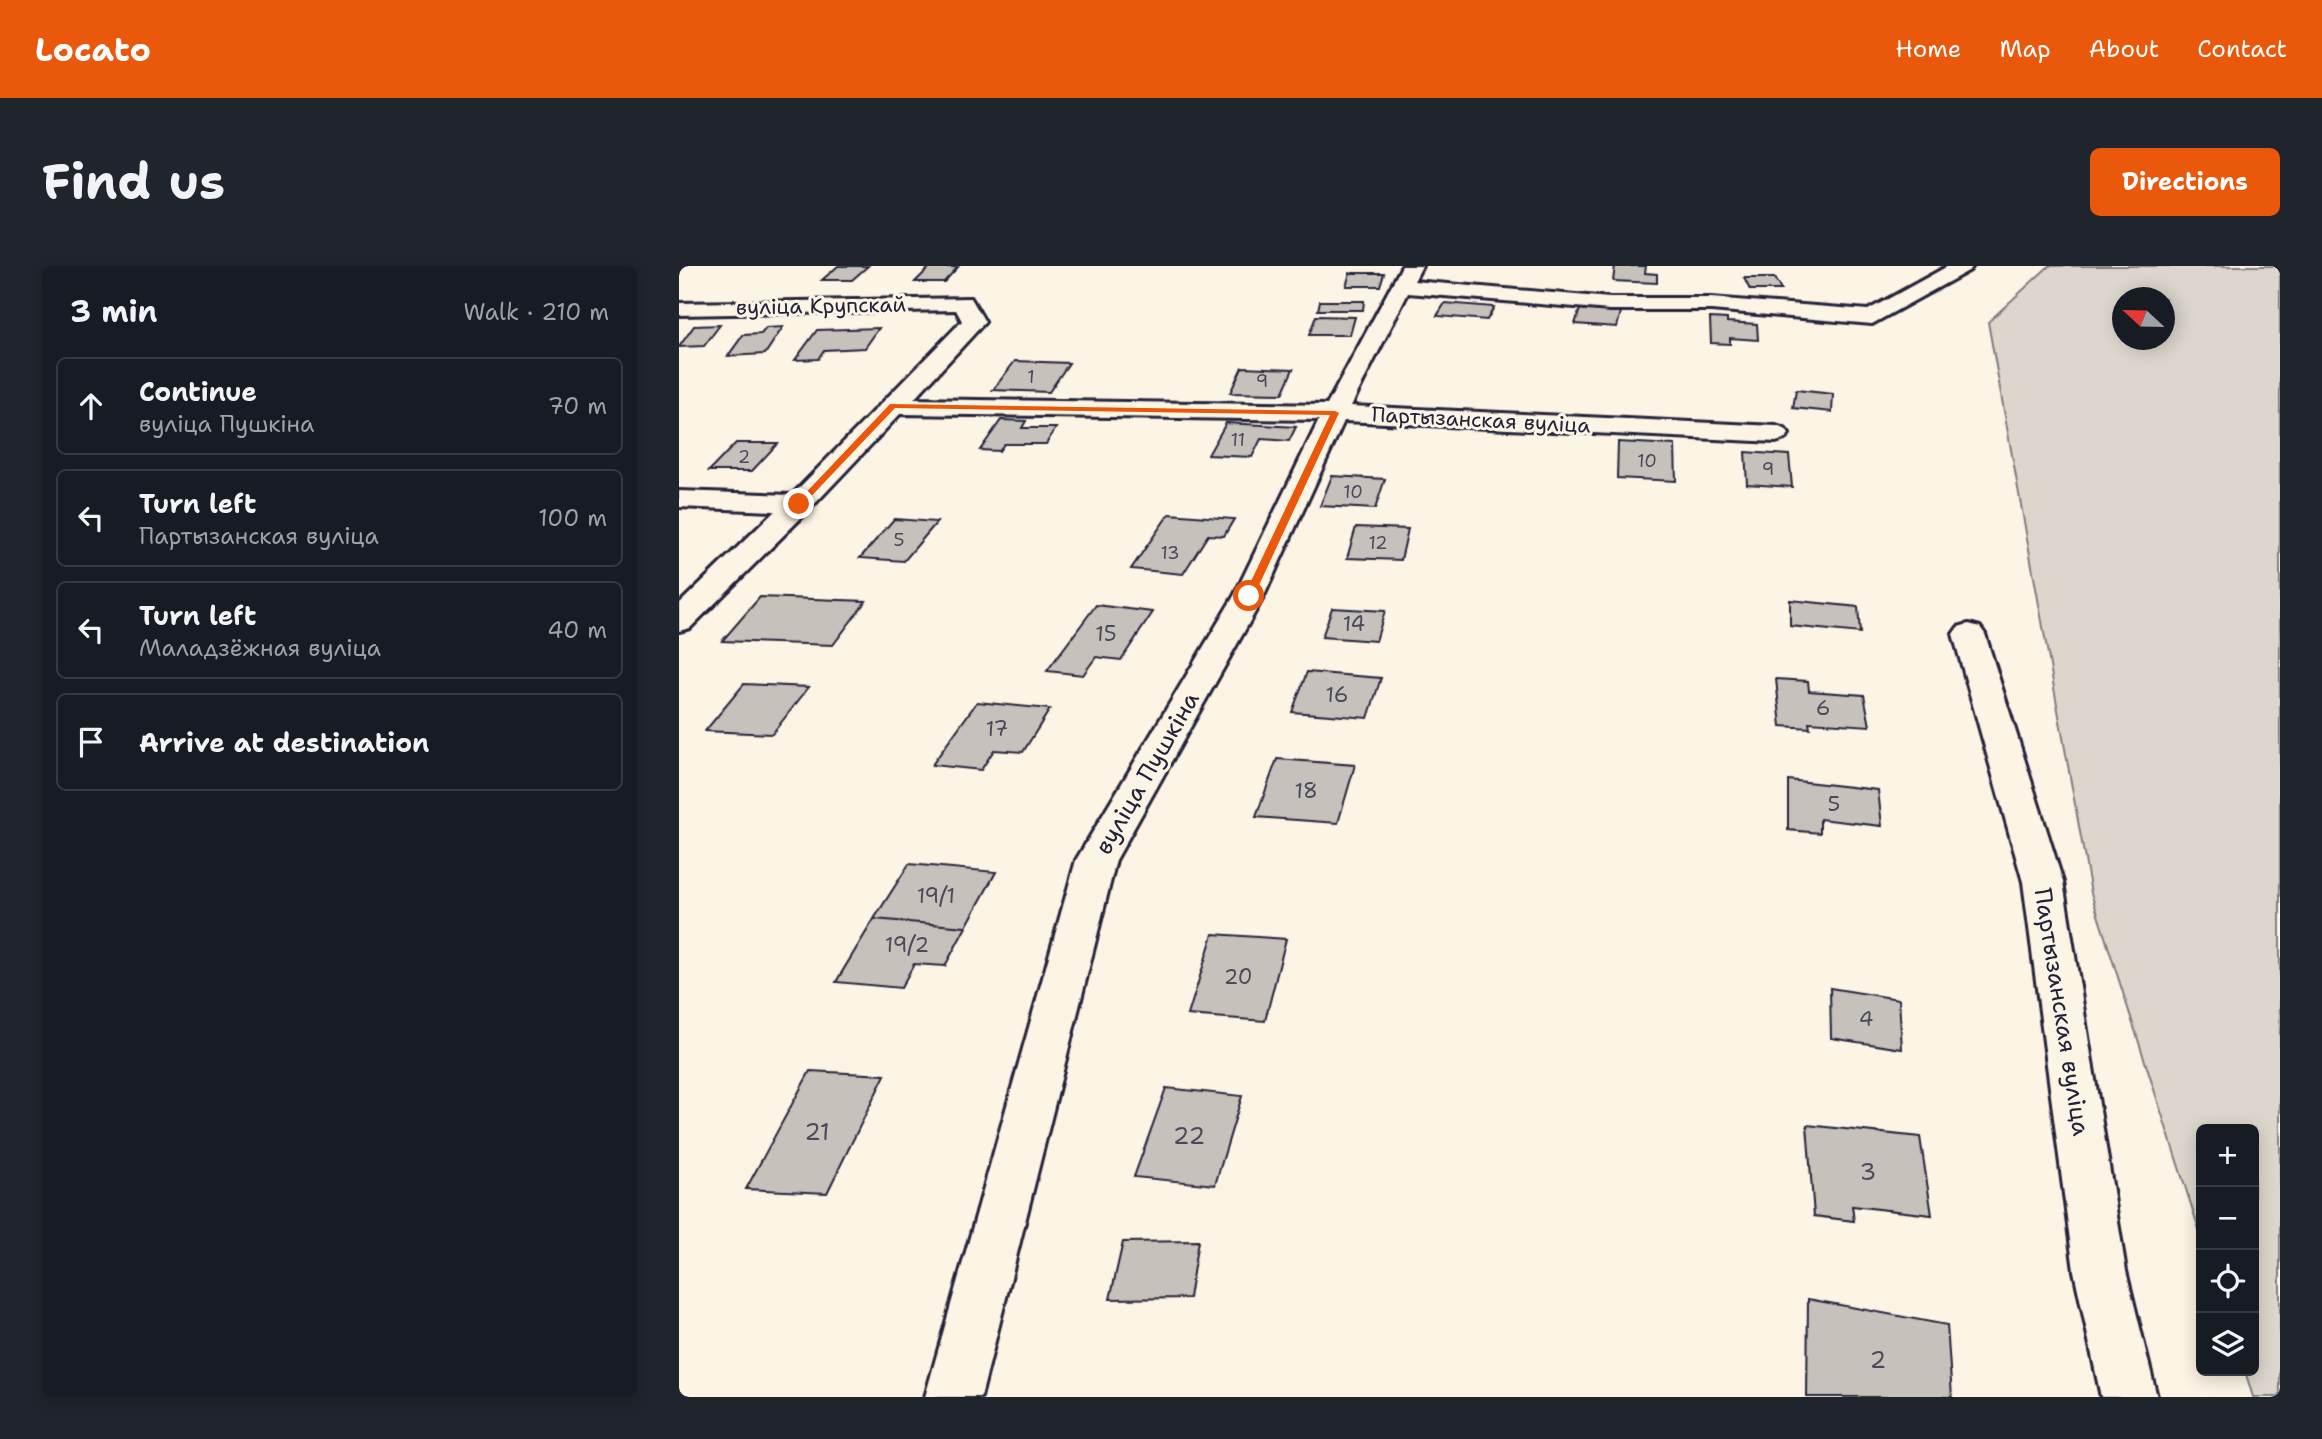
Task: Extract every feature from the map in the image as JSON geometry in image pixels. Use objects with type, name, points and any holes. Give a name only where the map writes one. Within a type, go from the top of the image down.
[{"type":"street","points":[[1407,276],[1450,292],[1611,304],[1711,304],[1872,317],[1963,266]]},
{"type":"street","name":"вуліца Пушкіна","points":[[953,1397],[1095,860],[1249,596],[1335,413],[1407,276]]},
{"type":"street","name":"вуліца Крупскай","points":[[679,309],[963,303],[974,322],[893,406]]},
{"type":"street","points":[[679,621],[799,504],[893,406]]},
{"type":"street","name":"Партызанская вуліца","points":[[893,406],[1335,413],[1776,434]]},
{"type":"street","points":[[679,499],[799,504]]},
{"type":"street","name":"Партызанская вуліца","points":[[1969,634],[2043,882],[2100,1271],[2129,1397]]},
{"type":"shaded area","points":[[2049,266],[2280,266],[2280,1397],[2253,1397],[2247,1376],[2259,1376],[2259,1124],[2196,1124],[2196,1220],[2091,893],[1988,322]]},
{"type":"building","points":[[838,266],[868,266],[852,280],[822,280]]},
{"type":"building","points":[[1615,266],[1646,266],[1645,273],[1657,274],[1657,283],[1613,281]]},
{"type":"building","points":[[930,267],[958,267],[944,282],[915,282]]},
{"type":"building","points":[[1350,273],[1384,273],[1380,286],[1346,286]]},
{"type":"building","points":[[1744,278],[1774,278],[1781,290],[1750,290]]},
{"type":"building","points":[[1320,301],[1364,301],[1363,310],[1318,310]]},
{"type":"building","points":[[1445,303],[1494,307],[1487,320],[1437,316]]},
{"type":"building","points":[[1580,309],[1621,312],[1617,327],[1575,324]]},
{"type":"building","points":[[1316,316],[1355,317],[1350,335],[1309,335]]},
{"type":"building","points":[[1710,318],[1757,324],[1758,340],[1730,338],[1730,344],[1711,343]]},
{"type":"building","points":[[720,325],[704,346],[679,347],[694,326]]},
{"type":"building","points":[[783,327],[765,354],[728,356],[743,335],[761,334],[766,328]]},
{"type":"building","points":[[879,328],[865,348],[824,350],[818,359],[795,360],[817,330]]},
{"type":"building","points":[[1015,361],[1069,363],[1049,392],[993,390]]},
{"type":"building","points":[[1242,367],[1293,369],[1282,394],[1230,393]]},
{"type":"building","points":[[1796,390],[1833,394],[1832,412],[1793,408]]},
{"type":"building","points":[[1001,420],[1026,421],[1022,428],[1056,428],[1046,444],[1004,444],[999,451],[980,450]]},
{"type":"building","points":[[1226,423],[1296,427],[1289,441],[1261,439],[1252,457],[1208,455]]},
{"type":"building","points":[[1618,442],[1675,445],[1676,481],[1617,478]]},
{"type":"building","points":[[736,443],[778,443],[752,471],[709,471]]},
{"type":"building","points":[[1745,452],[1789,455],[1792,487],[1747,484]]},
{"type":"building","points":[[1332,476],[1385,479],[1375,509],[1320,506]]},
{"type":"building","points":[[1169,514],[1234,519],[1224,536],[1208,535],[1183,574],[1131,569]]},
{"type":"building","points":[[894,519],[937,522],[904,561],[860,558]]},
{"type":"building","points":[[1356,527],[1408,529],[1401,560],[1347,558]]},
{"type":"building","points":[[760,597],[866,601],[833,645],[722,641]]},
{"type":"building","points":[[1790,600],[1858,607],[1860,633],[1790,626]]},
{"type":"building","points":[[1096,605],[1153,612],[1121,660],[1096,657],[1083,675],[1047,671]]},
{"type":"building","points":[[1332,608],[1385,611],[1376,641],[1322,637]]},
{"type":"building","points":[[1307,672],[1381,678],[1368,718],[1292,712]]},
{"type":"building","points":[[1776,679],[1808,681],[1809,691],[1864,695],[1870,726],[1809,722],[1810,728],[1781,726]]},
{"type":"building","points":[[744,684],[809,687],[772,734],[705,731]]},
{"type":"building","points":[[977,702],[1050,709],[1023,752],[994,750],[981,770],[932,765]]},
{"type":"building","points":[[1277,759],[1355,765],[1338,823],[1256,817]]},
{"type":"building","points":[[1788,780],[1878,790],[1882,826],[1820,819],[1820,833],[1788,830]]},
{"type":"building","points":[[909,864],[996,872],[966,927],[874,919]]},
{"type":"building","points":[[874,919],[966,927],[945,966],[914,964],[901,988],[836,982]]},
{"type":"building","points":[[1213,934],[1286,939],[1265,1021],[1188,1015]]},
{"type":"building","points":[[1830,988],[1899,999],[1902,1049],[1831,1038]]},
{"type":"building","points":[[810,1071],[885,1075],[827,1193],[746,1189]]},
{"type":"building","points":[[1166,1088],[1242,1096],[1215,1185],[1134,1177]]},
{"type":"building","points":[[1807,1125],[1920,1137],[1932,1215],[1852,1206],[1854,1221],[1814,1216]]},
{"type":"building","points":[[1198,1241],[1189,1298],[1110,1299],[1123,1242]]},
{"type":"building","points":[[1808,1299],[1947,1325],[1952,1397],[1807,1397]]},
{"type":"route","points":[[799,504],[893,406],[1105,407],[1335,413],[1249,596]]}]
